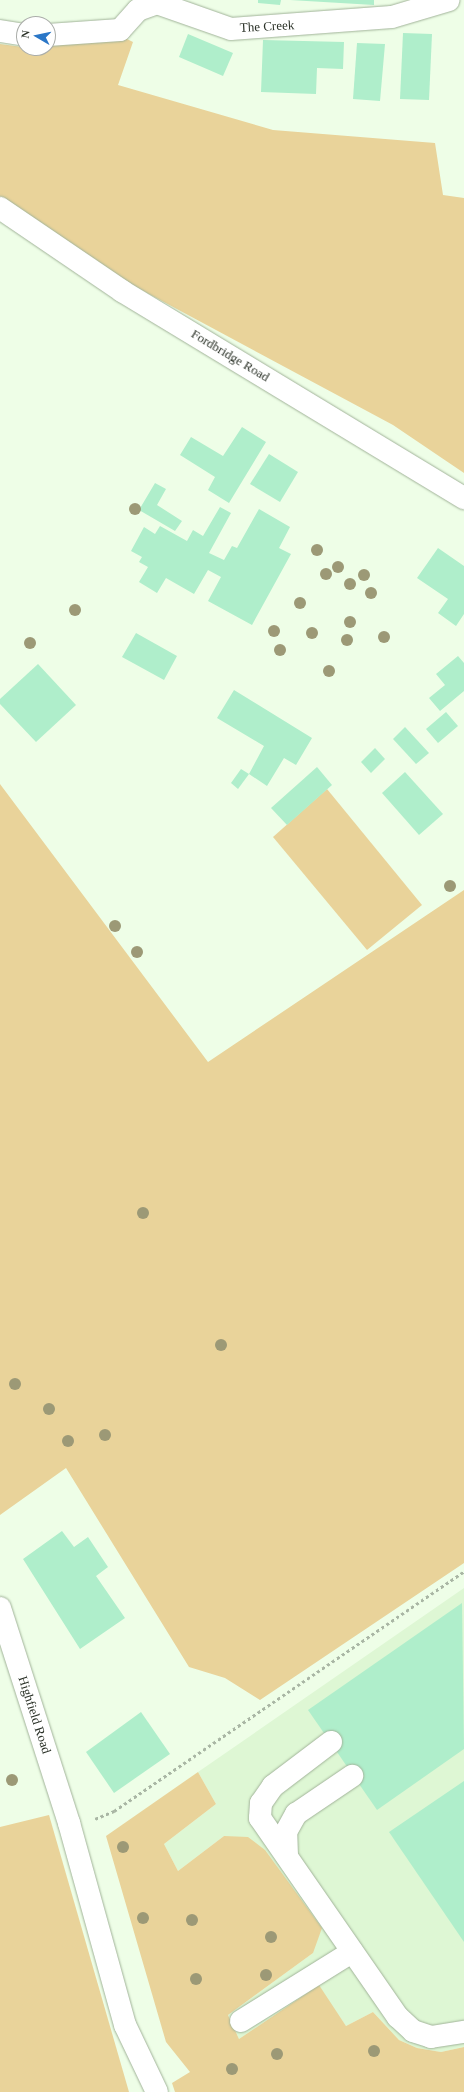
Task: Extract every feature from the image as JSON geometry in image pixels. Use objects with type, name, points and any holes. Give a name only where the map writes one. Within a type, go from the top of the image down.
[{"type":"street","name":"The Creek","points":[[56,35],[120,30],[138,10],[157,3],[231,28],[245,28],[392,17],[449,0]]},
{"type":"street","points":[[0,31],[16,33]]},
{"type":"street","name":"Fordbridge Road","points":[[0,208],[122,291],[464,498]]},
{"type":"street","name":"Highfield Road","points":[[0,1608],[69,1823],[125,2025],[156,2092]]},
{"type":"street","points":[[331,1742],[273,1786],[261,1803],[260,1818],[398,2017],[413,2031],[431,2037],[464,2032]]},
{"type":"street","points":[[287,1856],[286,1832],[296,1814],[352,1776]]},
{"type":"street","points":[[241,2021],[352,1952]]},
{"type":"path","points":[[69,1823],[92,1820],[114,1811],[464,1571]]},
{"type":"shaded area","points":[[119,35],[133,42],[118,85],[273,130],[435,143],[443,195],[464,198],[464,473],[393,425],[26,228],[0,208],[0,44],[16,46],[16,56],[56,56],[56,44],[71,39]]},
{"type":"shaded area","points":[[0,784],[208,1062],[464,890],[464,1563],[260,1700],[225,1678],[189,1667],[66,1468],[0,1515]]},
{"type":"shaded area","points":[[327,789],[422,905],[367,950],[273,837]]},
{"type":"shaded area","points":[[464,1588],[464,2047],[441,2052],[417,2048],[399,2040],[373,2012],[346,2026],[318,1986],[239,2039],[228,2015],[313,1953],[224,1836],[178,1871],[164,1844],[216,1804],[198,1772]]},
{"type":"shaded area","points":[[198,1772],[216,1804],[164,1844],[178,1871],[224,1836],[248,1837],[265,1850],[322,1928],[313,1953],[228,2015],[239,2039],[319,1985],[346,2026],[373,2012],[399,2040],[417,2048],[441,2052],[464,2047],[464,2092],[175,2092],[172,2083],[190,2072],[166,2042],[106,1836]]},
{"type":"shaded area","points":[[49,1815],[129,2092],[0,2092],[0,1827]]},
{"type":"building","points":[[258,0],[281,0],[280,5],[258,3]]},
{"type":"building","points":[[290,0],[374,0],[374,5]]},
{"type":"building","points":[[403,33],[432,34],[429,100],[400,99]]},
{"type":"building","points":[[188,34],[233,53],[223,76],[179,57]]},
{"type":"building","points":[[263,40],[344,42],[343,69],[317,68],[316,94],[261,92]]},
{"type":"building","points":[[357,43],[385,44],[380,101],[353,99]]},
{"type":"building","points":[[242,427],[266,442],[229,503],[208,490],[215,477],[180,455],[191,437],[223,456]]},
{"type":"building","points":[[269,454],[298,472],[280,502],[250,484]]},
{"type":"building","points":[[155,483],[166,489],[157,505],[182,521],[175,531],[139,510]]},
{"type":"building","points":[[220,507],[231,513],[209,553],[224,560],[232,546],[237,548],[259,509],[290,527],[279,548],[291,554],[252,625],[208,601],[221,577],[208,570],[194,594],[166,578],[157,593],[139,582],[148,567],[139,562],[142,557],[131,551],[144,527],[155,534],[160,526],[187,541],[193,530],[203,536]]},
{"type":"building","points":[[438,548],[464,566],[464,614],[456,626],[438,613],[448,599],[417,578]]},
{"type":"building","points":[[136,633],[177,656],[164,680],[122,657]]},
{"type":"building","points":[[458,656],[464,663],[464,691],[440,711],[429,698],[445,685],[436,674]]},
{"type":"building","points":[[38,664],[76,705],[36,742],[0,704],[0,699]]},
{"type":"building","points":[[234,690],[312,738],[296,765],[284,758],[267,786],[249,774],[264,746],[217,718]]},
{"type":"building","points":[[446,712],[458,726],[438,743],[426,729]]},
{"type":"building","points":[[405,727],[429,753],[416,764],[393,739]]},
{"type":"building","points":[[375,748],[385,759],[371,773],[361,762]]},
{"type":"building","points":[[317,767],[332,785],[287,825],[271,808]]},
{"type":"building","points":[[241,769],[249,774],[238,789],[231,783]]},
{"type":"building","points":[[405,772],[443,814],[419,835],[382,793]]},
{"type":"building","points":[[62,1531],[74,1547],[88,1537],[108,1567],[96,1576],[125,1618],[80,1649],[23,1559]]},
{"type":"building","points":[[462,1603],[464,1749],[377,1810],[308,1710]]},
{"type":"building","points":[[141,1712],[170,1754],[114,1793],[86,1752]]},
{"type":"building","points":[[464,1781],[464,1942],[389,1832]]}]
